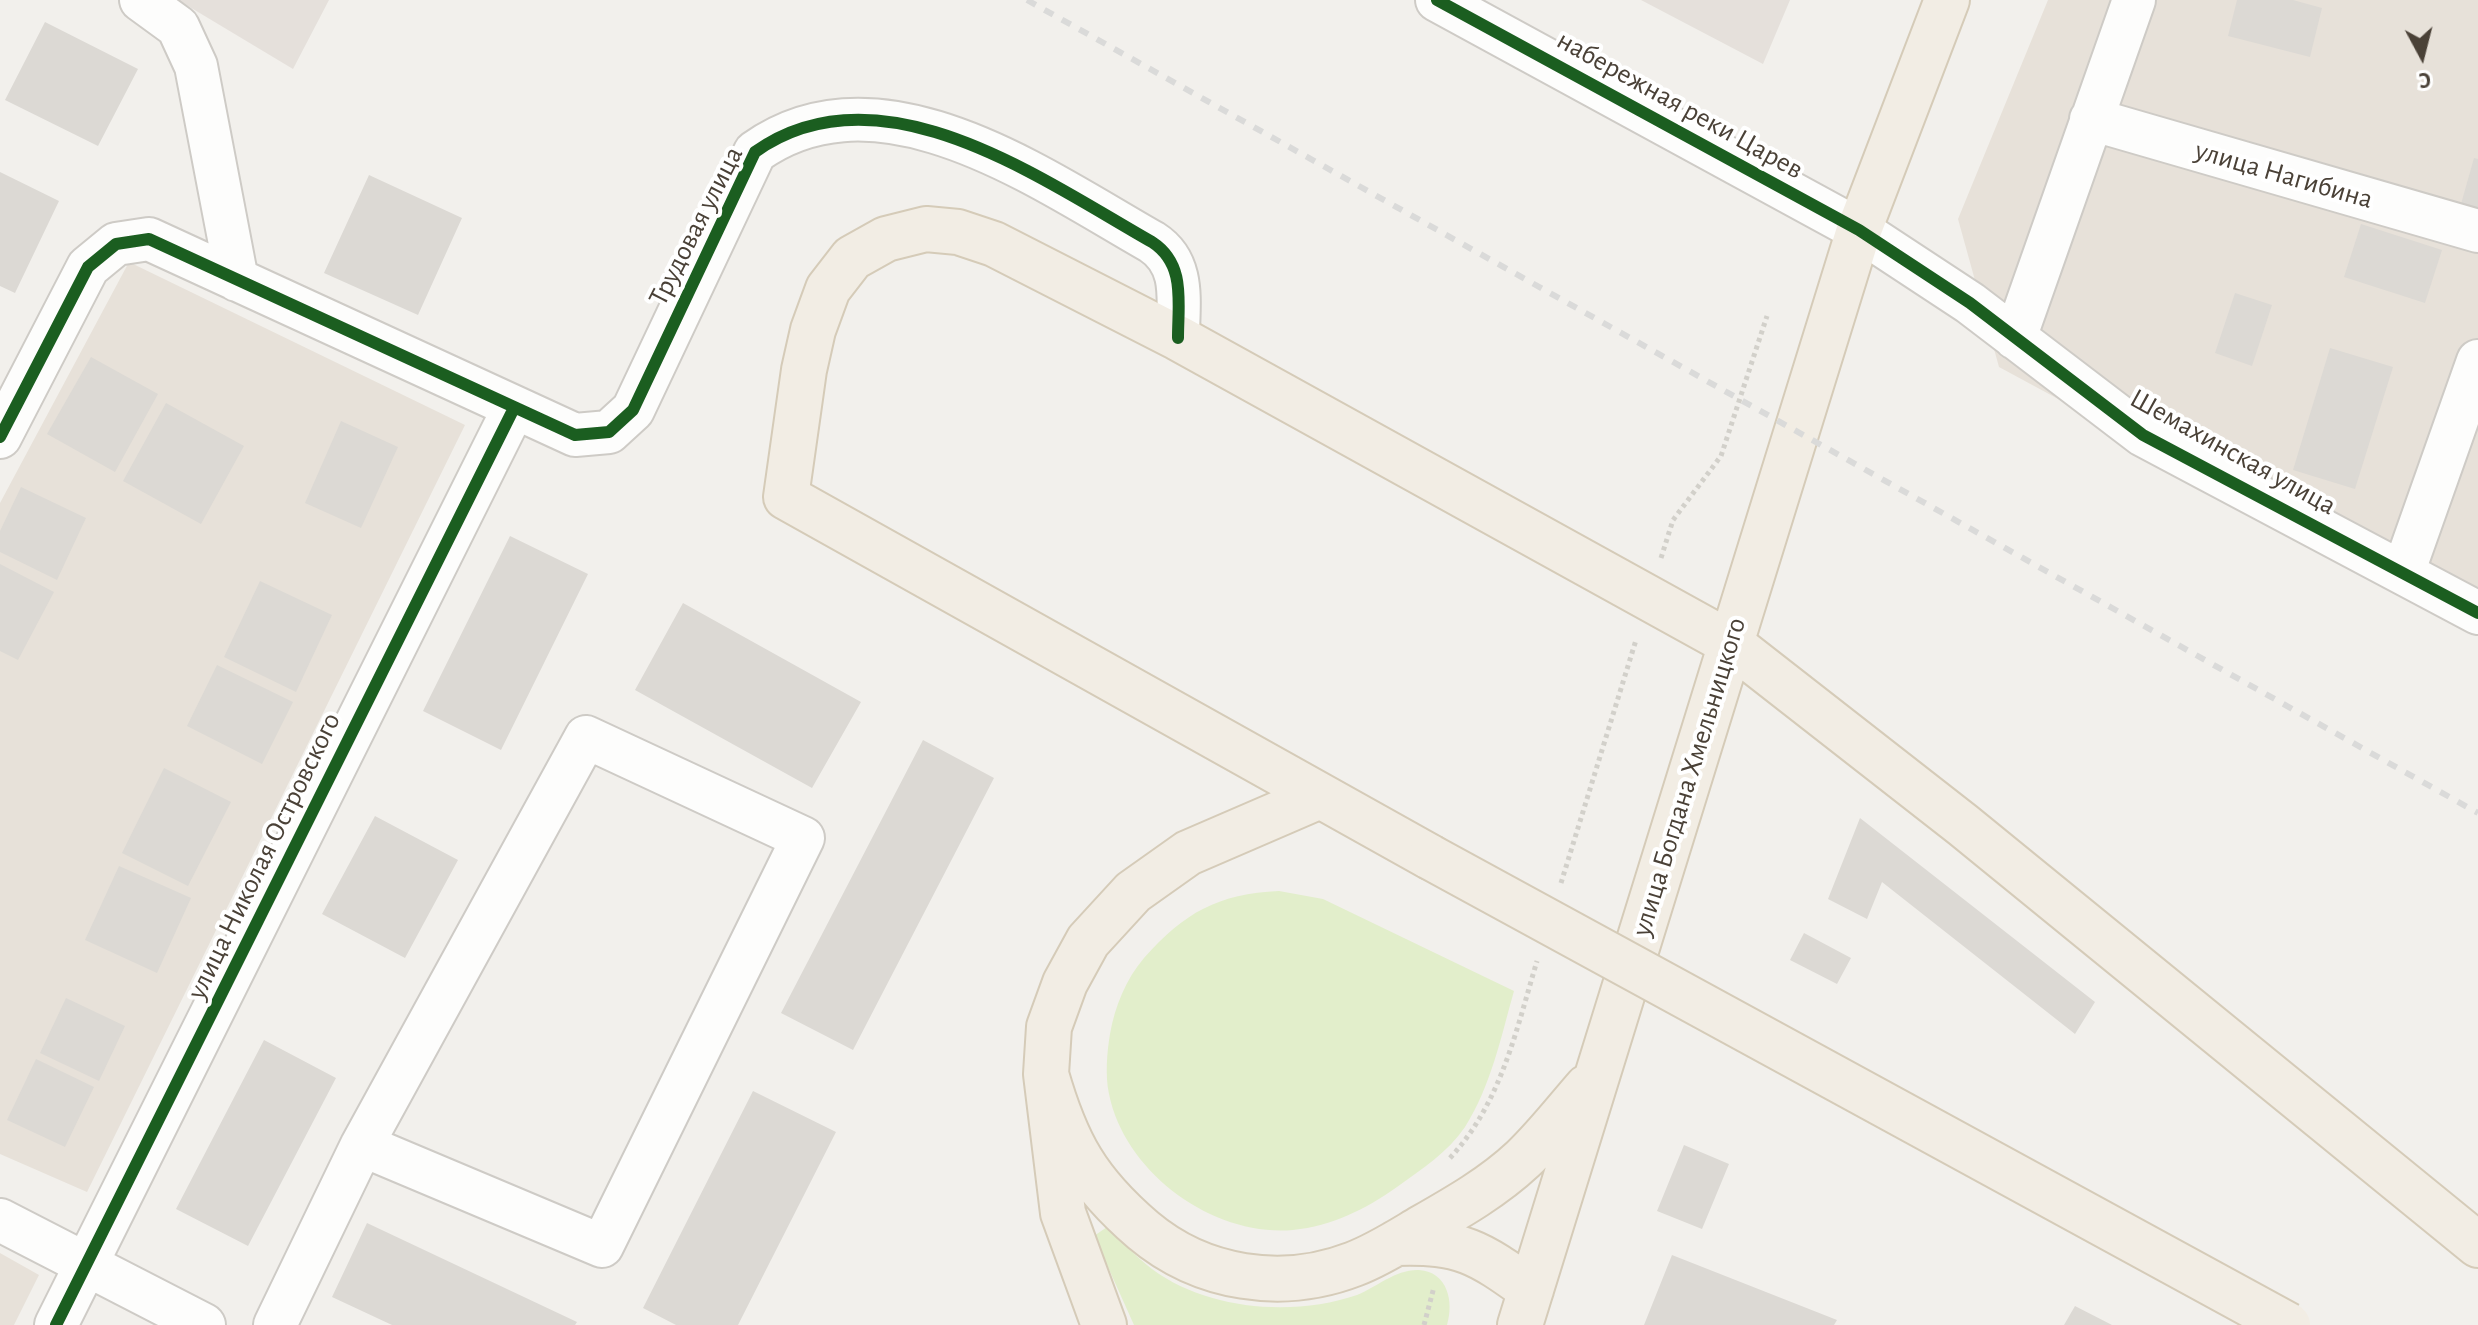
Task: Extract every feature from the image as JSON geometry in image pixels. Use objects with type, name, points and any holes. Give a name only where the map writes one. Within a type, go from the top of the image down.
[{"type":"main road","name":"улица Богдана Хмельницкого","points":[[1526,1308],[1859,230],[1947,0]]},
{"type":"main road","points":[[2288,1325],[1430,857],[786,497],[804,370],[828,289],[852,258],[886,239],[926,229],[958,232],[994,244],[1178,338],[1730,643],[1963,825],[2478,1245]]},
{"type":"main road","points":[[1104,1325],[1063,1213],[1046,1074],[1049,1027],[1065,983],[1088,941],[1133,892],[1188,853],[1320,796]]},
{"type":"main road","points":[[1046,1074],[1061,1126],[1088,1172],[1121,1211],[1162,1246],[1199,1264],[1260,1279],[1309,1276],[1353,1265],[1482,1192],[1522,1159],[1597,1076]]},
{"type":"main road","points":[[1396,1243],[1438,1242],[1460,1246],[1488,1259],[1526,1308]]},
{"type":"street","points":[[141,0],[178,27],[196,66],[237,280]]},
{"type":"street","name":"набережная реки Царев","points":[[1437,0],[1859,230]]},
{"type":"street","points":[[2015,338],[2134,0]]},
{"type":"street","name":"улица Нагибина","points":[[2091,119],[2478,231]]},
{"type":"street","name":"Трудовая улица","points":[[0,437],[88,267],[116,244],[149,239],[575,435],[609,432],[633,410],[755,152],[776,137],[807,125],[843,120],[877,120],[941,133],[1000,156],[1163,249],[1176,270],[1178,338]]},
{"type":"street","name":"Шемахинская улица","points":[[1859,230],[1970,303],[2143,435],[2478,613]]},
{"type":"street","points":[[2403,573],[2478,361]]},
{"type":"street","name":"улица Николая Островского","points":[[56,1325],[514,408]]},
{"type":"street","points":[[275,1325],[362,1145],[586,737],[803,838],[602,1246],[362,1145]]},
{"type":"street","points":[[0,1220],[204,1325]]},
{"type":"path","points":[[1558,895],[1673,520],[1721,456],[1767,316]]},
{"type":"path","points":[[1442,1167],[1468,1139],[1498,1090],[1539,955]]},
{"type":"shaded area","points":[[178,0],[329,0],[293,69]]},
{"type":"shaded area","points":[[1641,0],[1790,0],[1763,64]]},
{"type":"shaded area","points":[[2048,0],[2478,0],[2478,626],[1999,367],[1958,219]]},
{"type":"shaded area","points":[[129,262],[465,425],[87,1192],[0,1154],[0,503]]},
{"type":"shaded area","points":[[0,1253],[39,1275],[14,1325],[0,1325]]},
{"type":"green space","points":[[1279,891],[1323,899],[1514,991],[1482,1095],[1465,1127],[1451,1144],[1416,1174],[1361,1209],[1321,1225],[1293,1230],[1263,1229],[1233,1223],[1204,1211],[1177,1194],[1153,1174],[1133,1150],[1118,1123],[1107,1079],[1108,1048],[1115,1013],[1122,993],[1144,958],[1174,929],[1204,908],[1238,896]]},
{"type":"green space","points":[[1107,1227],[1146,1264],[1174,1283],[1224,1301],[1251,1306],[1306,1306],[1332,1302],[1357,1295],[1402,1272],[1429,1272],[1442,1282],[1449,1298],[1447,1325],[1134,1325],[1094,1236]]},
{"type":"building","points":[[2237,0],[2293,0],[2322,8],[2310,57],[2228,36]]},
{"type":"building","points":[[45,22],[138,69],[98,146],[5,100]]},
{"type":"building","points":[[2474,158],[2478,159],[2478,208],[2461,204]]},
{"type":"building","points":[[0,172],[59,201],[15,293],[0,286]]},
{"type":"building","points":[[369,175],[462,218],[418,315],[324,273]]},
{"type":"building","points":[[2361,224],[2442,250],[2425,303],[2344,277]]},
{"type":"building","points":[[2235,293],[2272,305],[2252,366],[2215,353]]},
{"type":"building","points":[[2330,348],[2393,367],[2355,489],[2293,470]]},
{"type":"building","points":[[91,357],[158,394],[115,472],[47,434]]},
{"type":"building","points":[[166,403],[244,446],[201,524],[123,481]]},
{"type":"building","points":[[341,421],[398,447],[361,528],[305,503]]},
{"type":"building","points":[[21,487],[86,518],[57,580],[0,552],[0,531]]},
{"type":"building","points":[[510,536],[588,574],[501,750],[423,711]]},
{"type":"building","points":[[0,564],[54,592],[18,660],[0,651]]},
{"type":"building","points":[[260,581],[332,615],[296,692],[224,657]]},
{"type":"building","points":[[683,603],[861,702],[812,788],[635,690]]},
{"type":"building","points":[[217,665],[293,702],[262,764],[187,726]]},
{"type":"building","points":[[923,740],[994,778],[853,1050],[781,1013]]},
{"type":"building","points":[[164,768],[231,802],[188,886],[122,853]]},
{"type":"building","points":[[375,816],[458,860],[405,958],[322,914]]},
{"type":"building","points":[[1860,818],[2095,1002],[2075,1034],[1882,882],[1867,919],[1828,899]]},
{"type":"building","points":[[119,866],[191,898],[157,973],[85,940]]},
{"type":"building","points":[[1804,933],[1851,958],[1837,984],[1790,960]]},
{"type":"building","points":[[66,998],[125,1026],[99,1081],[40,1053]]},
{"type":"building","points":[[264,1040],[336,1078],[248,1246],[176,1209]]},
{"type":"building","points":[[36,1059],[94,1087],[65,1147],[7,1120]]},
{"type":"building","points":[[753,1091],[836,1132],[738,1325],[676,1325],[643,1308]]},
{"type":"building","points":[[1684,1145],[1729,1164],[1702,1229],[1657,1211]]},
{"type":"building","points":[[367,1223],[577,1322],[575,1325],[392,1325],[332,1297]]},
{"type":"building","points":[[1672,1255],[1837,1320],[1834,1325],[1644,1325]]},
{"type":"building","points":[[2075,1306],[2112,1325],[2064,1325]]},
{"type":"railway","points":[[1027,0],[2478,813]]},
{"type":"cycle path","points":[[1437,0],[1859,230],[1970,303],[2143,435],[2478,613]]},
{"type":"cycle path","points":[[0,437],[88,267],[116,244],[149,239],[575,435],[609,432],[633,410],[755,152],[803,128],[854,120],[906,125],[959,140],[1011,162],[1152,242],[1163,251],[1175,273],[1179,298],[1178,338]]},
{"type":"cycle path","points":[[56,1325],[514,408]]}]
